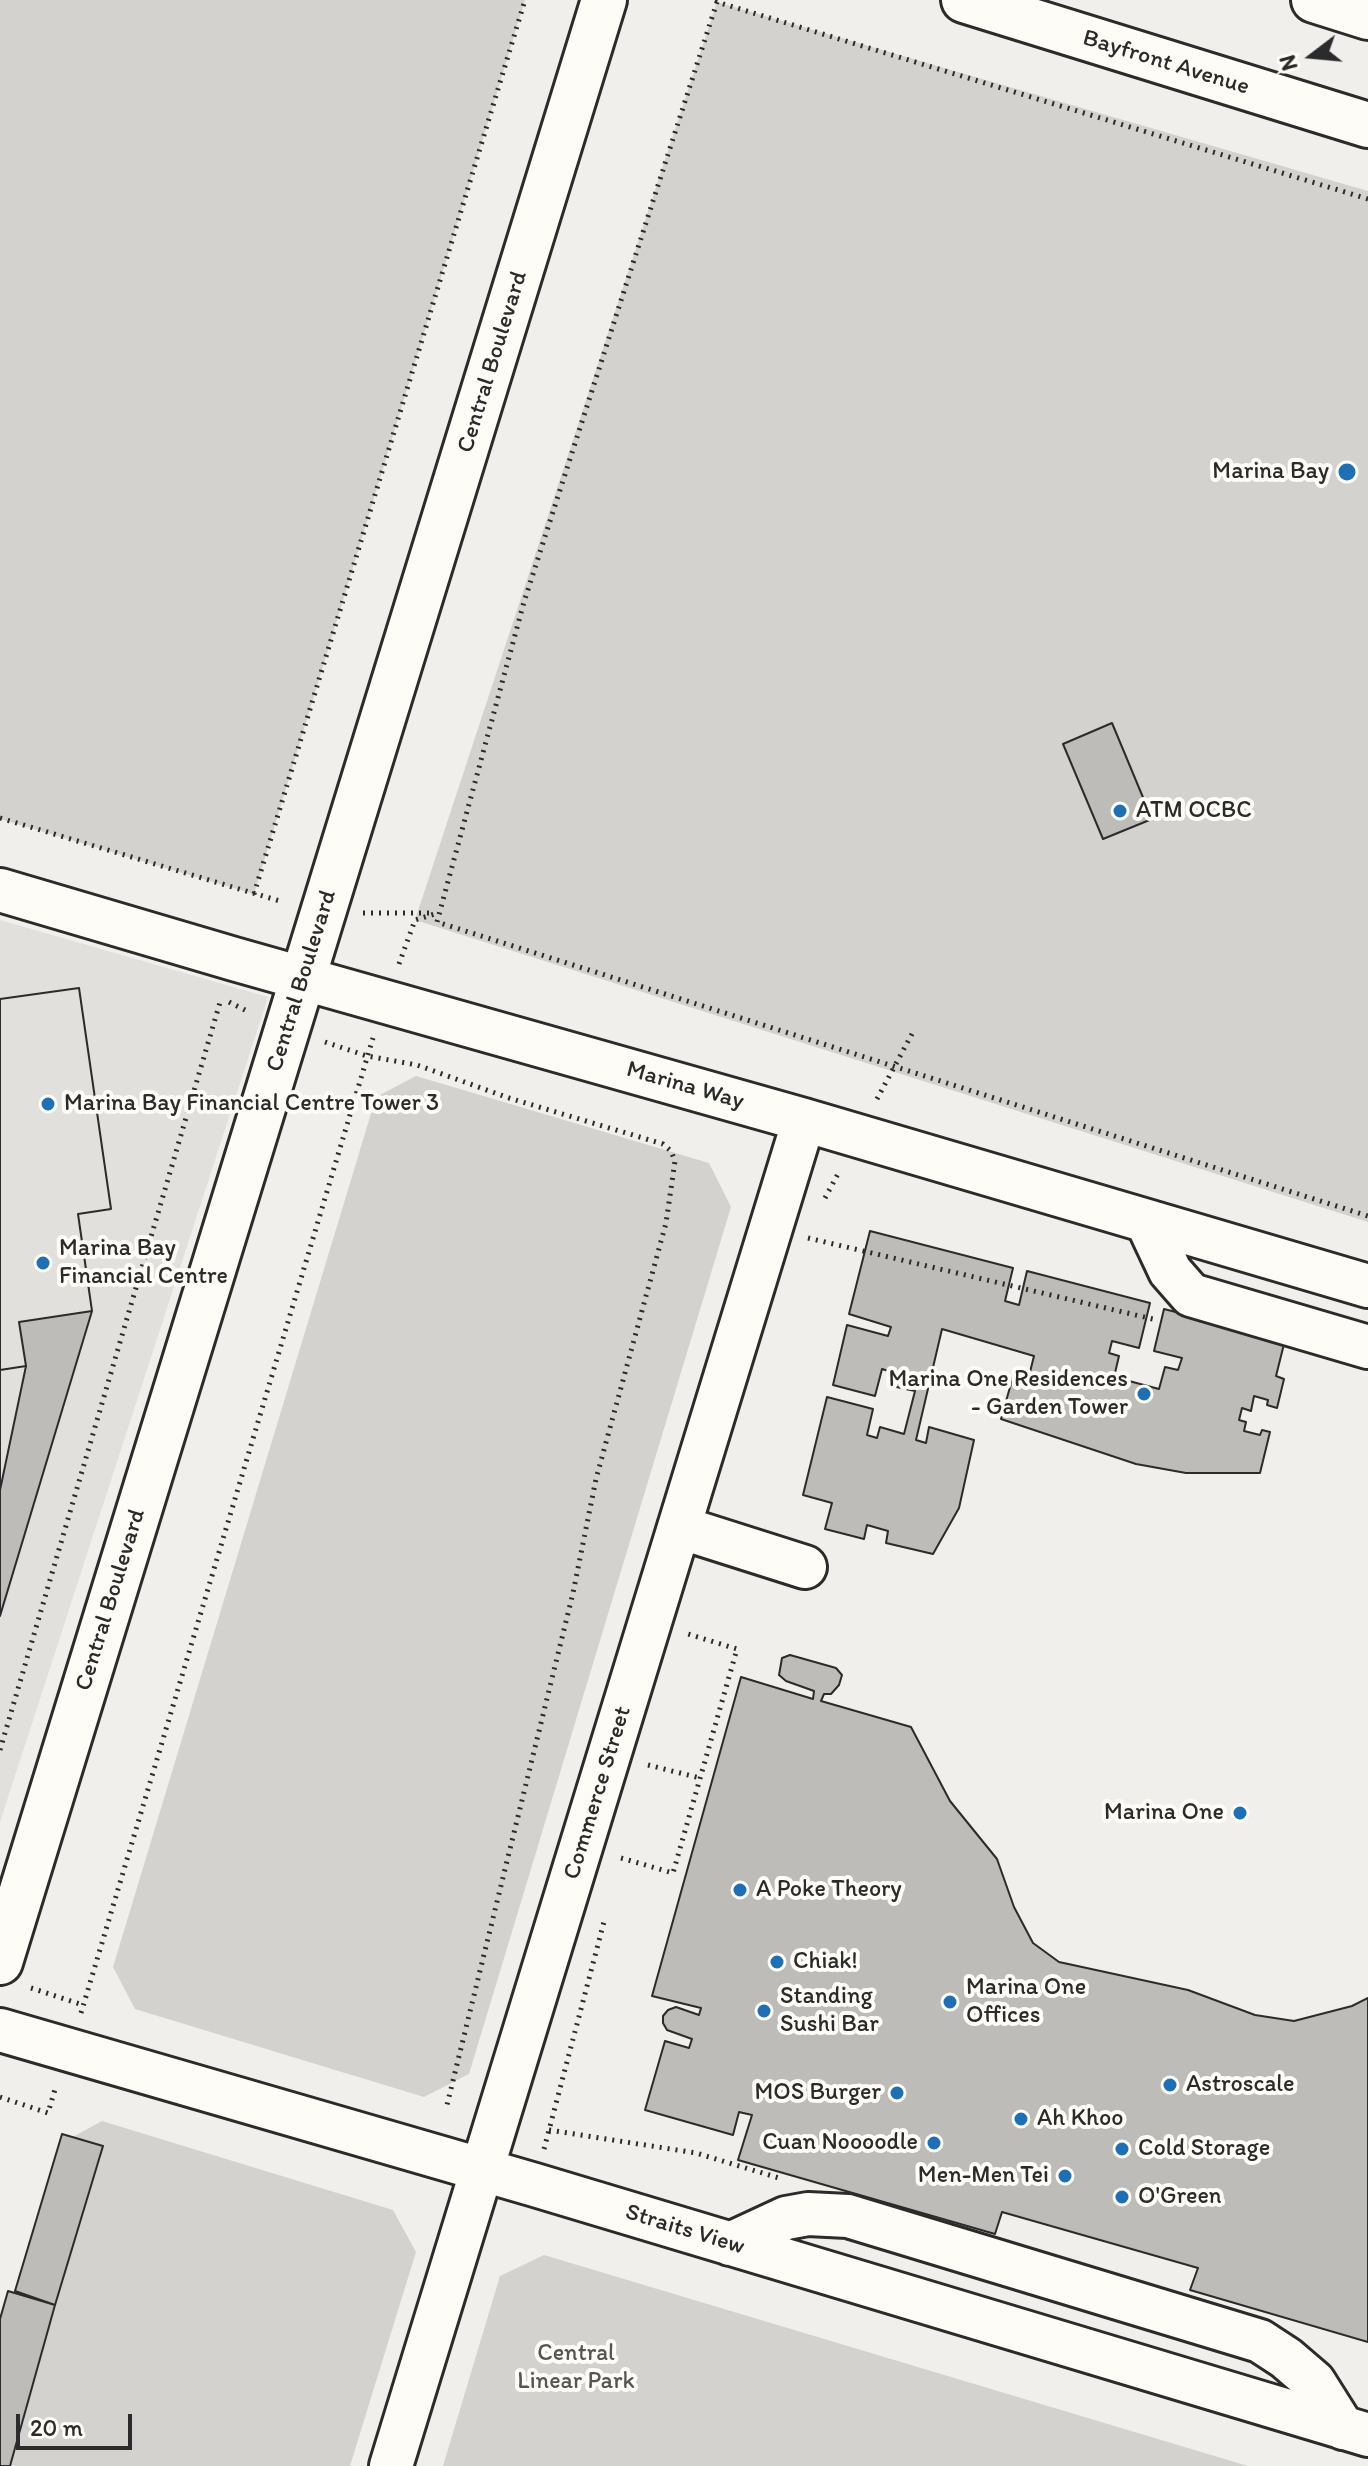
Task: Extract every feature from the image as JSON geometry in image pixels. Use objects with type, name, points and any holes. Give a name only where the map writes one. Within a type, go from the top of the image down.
[{"type":"main road","name":"Central Boulevard","points":[[14,1974],[303,978],[604,0]]},
{"type":"main road","name":"Bayfront Avenue","points":[[964,0],[1368,125]]},
{"type":"main road","points":[[1314,0],[1368,17]]},
{"type":"street","name":"Marina Way","points":[[0,890],[804,1120],[1368,1286]]},
{"type":"street","name":"Commerce Street","points":[[391,2466],[804,1120]]},
{"type":"street","points":[[1147,1222],[1170,1271],[1191,1295],[1368,1347]]},
{"type":"street","points":[[679,1527],[805,1567]]},
{"type":"street","name":"Straits View","points":[[0,2030],[535,2185],[1355,2432]]},
{"type":"street","points":[[730,2244],[786,2218],[808,2214],[863,2220],[1260,2341],[1314,2382],[1355,2432]]},
{"type":"path","points":[[0,818],[254,894],[525,0]]},
{"type":"path","points":[[709,0],[1368,199]]},
{"type":"path","points":[[717,1],[524,602],[437,922],[1368,1216]]},
{"type":"path","points":[[0,2097],[48,2113],[367,1056],[415,920],[438,913]]},
{"type":"path","points":[[0,1750],[221,999]]},
{"type":"path","points":[[824,1199],[913,1032]]},
{"type":"path","points":[[367,1056],[417,1065],[509,1098],[663,1144],[671,1151],[675,1161],[666,1223],[596,1479],[573,1593],[447,2105]]},
{"type":"path","points":[[811,1225],[804,1238],[1170,1323]]},
{"type":"path","points":[[683,1648],[691,1620]]},
{"type":"path","points":[[621,1858],[673,1873],[737,1649],[687,1634]]},
{"type":"path","points":[[644,1778],[653,1750]]},
{"type":"path","points":[[648,1765],[700,1778]]},
{"type":"path","points":[[617,1873],[625,1845]]},
{"type":"path","points":[[535,2185],[609,1903]]},
{"type":"path","points":[[14,1974],[83,2005]]},
{"type":"shaded area","points":[[0,920],[268,997],[0,1822]]},
{"type":"green space","points":[[0,0],[525,0],[254,894],[0,819]]},
{"type":"green space","points":[[717,2],[1368,191],[1368,1222],[415,920]]},
{"type":"green space","points":[[416,1076],[709,1163],[731,1207],[469,2074],[424,2097],[135,2009],[113,1967],[376,1097]]},
{"type":"green space","points":[[102,2121],[393,2210],[416,2252],[350,2466],[0,2466],[0,2339],[58,2145]]},
{"type":"green space","name":"Central Linear Park","points":[[544,2255],[1248,2466],[443,2466],[500,2276]]},
{"type":"building","points":[[1112,723],[1152,819],[1103,839],[1063,744]]},
{"type":"building","name":"Marina Bay Financial Centre Tower 3","points":[[79,988],[111,1209],[78,1214],[92,1311],[19,1322],[26,1366],[0,1370],[0,999]]},
{"type":"building","name":"Marina Bay Financial Centre Tower 3","points":[[79,988],[111,1209],[78,1214],[92,1311],[19,1322],[26,1366],[0,1490],[0,999]]},
{"type":"building","name":"Marina One Residences - Garden Tower","points":[[870,1231],[1013,1268],[1005,1301],[1019,1305],[1027,1271],[1150,1303],[1139,1348],[1112,1341],[1109,1353],[1119,1356],[1114,1377],[1159,1389],[1165,1367],[1178,1370],[1182,1358],[1154,1351],[1164,1309],[1285,1340],[1276,1376],[1284,1379],[1277,1408],[1267,1405],[1268,1400],[1254,1396],[1251,1411],[1242,1408],[1239,1420],[1246,1422],[1244,1431],[1260,1435],[1262,1430],[1270,1432],[1260,1473],[1186,1473],[1136,1464],[1001,1419],[1014,1373],[1029,1376],[1034,1356],[942,1329],[916,1440],[926,1443],[929,1427],[974,1440],[959,1508],[933,1554],[886,1543],[888,1531],[867,1525],[864,1539],[825,1529],[832,1503],[803,1495],[827,1397],[873,1409],[867,1435],[877,1438],[880,1427],[904,1434],[915,1391],[892,1386],[895,1373],[882,1369],[875,1396],[833,1385],[847,1325],[888,1336],[891,1327],[849,1314]]},
{"type":"building","points":[[92,1311],[0,1616],[0,1370],[26,1366],[19,1322]]},
{"type":"building","name":"Marina One Offices","points":[[790,1655],[836,1668],[842,1675],[839,1685],[831,1694],[824,1694],[821,1701],[911,1727],[950,1801],[997,1859],[1014,1907],[1033,1943],[1059,1962],[1188,1990],[1255,2015],[1294,2021],[1352,2006],[1368,1998],[1368,2342],[1190,2290],[1198,2268],[1002,2212],[995,2234],[738,2160],[752,2115],[739,2112],[733,2135],[645,2110],[665,2041],[689,2048],[692,2039],[667,2030],[663,2016],[676,2007],[699,2015],[701,2008],[652,1996],[741,1677],[813,1699],[814,1691],[786,1681],[779,1675],[782,1658]]},
{"type":"building","points":[[62,2134],[103,2146],[55,2305],[15,2291]]},
{"type":"building","points":[[8,2291],[55,2305],[10,2466],[0,2466],[0,2319]]},
{"type":"place","name":"Marina Bay","points":[[1347,472]]},
{"type":"place","name":"ATM OCBC","points":[[1120,811]]},
{"type":"place","name":"Marina Bay Financial Centre Tower 3","points":[[48,1104]]},
{"type":"place","name":"Marina Bay Financial Centre","points":[[43,1263]]},
{"type":"place","name":"Marina One Residences - Garden Tower","points":[[1144,1394]]},
{"type":"place","name":"Marina One","points":[[1240,1813]]},
{"type":"place","name":"A Poke Theory","points":[[740,1890]]},
{"type":"place","name":"Chiak!","points":[[777,1962]]},
{"type":"place","name":"Marina One Offices","points":[[950,2002]]},
{"type":"place","name":"Standing Sushi Bar","points":[[764,2011]]},
{"type":"place","name":"Astroscale","points":[[1170,2085]]},
{"type":"place","name":"MOS Burger","points":[[897,2093]]},
{"type":"place","name":"Ah Khoo","points":[[1021,2119]]},
{"type":"place","name":"Cuan Noooodle","points":[[934,2143]]},
{"type":"place","name":"Cold Storage","points":[[1122,2149]]},
{"type":"place","name":"Men-Men Tei","points":[[1065,2176]]},
{"type":"place","name":"O'Green","points":[[1122,2197]]}]
